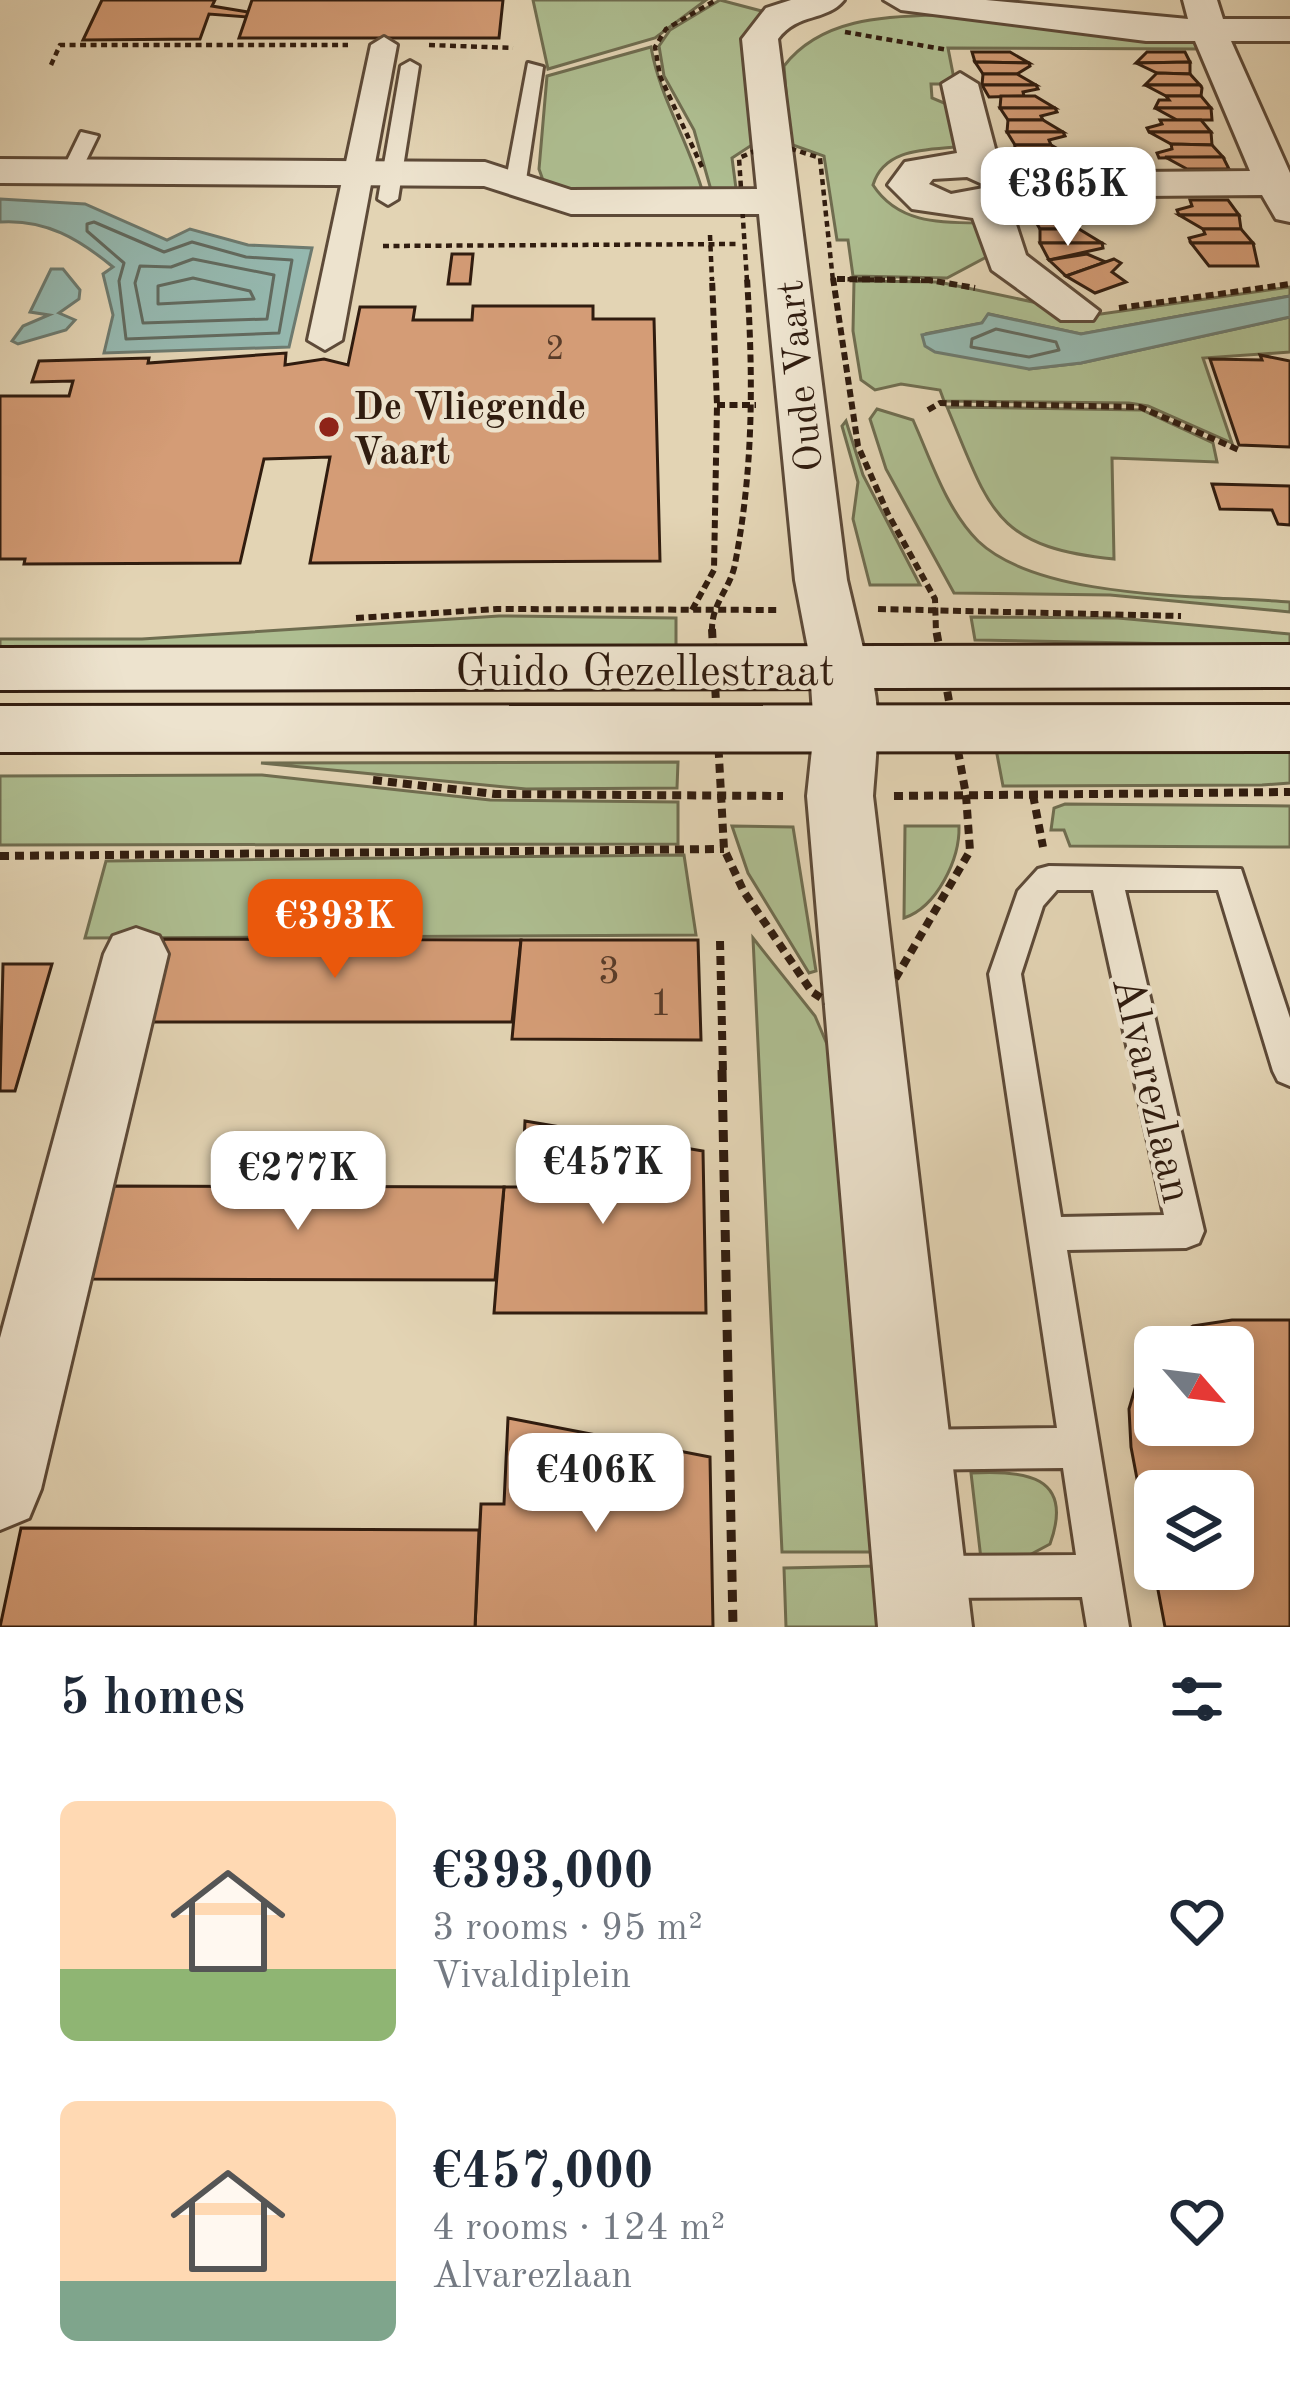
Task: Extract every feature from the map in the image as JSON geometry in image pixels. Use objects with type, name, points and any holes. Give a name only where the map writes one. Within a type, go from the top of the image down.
[{"type":"main road","name":"Guido Gezellestraat","points":[[0,729],[843,699],[1290,666]]},
{"type":"main road","name":"Guido Gezellestraat","points":[[0,669],[843,699],[1290,728]]},
{"type":"main road","points":[[843,699],[840,796],[923,1602]]},
{"type":"street","name":"Oude Vaart","points":[[843,699],[821,580],[770,220],[773,142],[760,39],[770,21],[855,11],[962,9],[1089,25],[1204,15],[1290,30]]},
{"type":"street","points":[[993,185],[1281,186],[1204,15]]},
{"type":"street","points":[[325,340],[376,176],[384,45]]},
{"type":"street","points":[[959,84],[993,185],[1007,261],[1077,311]]},
{"type":"street","points":[[0,172],[80,154],[202,191],[376,176],[485,173],[516,180],[542,196],[710,221]]},
{"type":"street","points":[[376,176],[437,202],[517,220],[770,220]]},
{"type":"street","points":[[0,1489],[136,954]]},
{"type":"lane","points":[[376,176],[410,66]]},
{"type":"lane","points":[[516,180],[534,67]]},
{"type":"lane","name":"Alvarezlaan","points":[[1043,1234],[1186,1231],[1106,877]]},
{"type":"lane","points":[[1108,1627],[1005,974],[1029,900],[1049,878],[1230,878],[1290,1071]]},
{"type":"lane","points":[[910,1450],[1077,1448]]},
{"type":"lane","points":[[923,1602],[1099,1576]]},
{"type":"path","points":[[692,610],[714,570],[717,405],[710,221],[694,146],[661,76],[655,47],[666,29],[716,0]]},
{"type":"path","points":[[855,11],[952,50],[959,84]]},
{"type":"path","points":[[51,65],[60,45],[513,44],[510,67]]},
{"type":"path","points":[[773,142],[820,158],[837,280],[837,337],[853,427],[896,529],[934,599],[932,609],[1199,618]]},
{"type":"path","points":[[434,245],[770,220]]},
{"type":"path","points":[[928,410],[940,403],[1140,407],[1241,452]]},
{"type":"path","points":[[717,405],[755,405]]},
{"type":"path","points":[[719,796],[724,849],[744,892],[812,992],[867,1028],[970,851],[966,795],[1290,792]]},
{"type":"path","points":[[1033,795],[1049,878]]},
{"type":"path","points":[[0,856],[724,849]]},
{"type":"path","points":[[720,941],[733,1627]]},
{"type":"green space","points":[[533,0],[706,0],[655,38],[548,69]]},
{"type":"green space","points":[[720,0],[769,13],[755,143],[732,158],[737,196],[713,197],[694,130],[664,76],[659,46],[670,30]]},
{"type":"green space","points":[[939,15],[1198,36],[1205,49],[948,48],[955,84],[931,84],[932,98],[956,108],[957,147],[896,158],[878,173],[873,185],[894,207],[919,218],[978,223],[994,253],[947,278],[853,276],[848,240],[837,240],[824,156],[790,144],[784,66],[799,50],[834,29],[875,19]]},
{"type":"green space","points":[[651,47],[704,197],[602,198],[545,186],[539,169],[547,76]]},
{"type":"green space","points":[[854,281],[939,282],[1094,315],[1290,287],[1290,296],[1081,334],[989,314],[982,323],[930,333],[1029,369],[1081,363],[1290,317],[1290,352],[1203,358],[1232,443],[1148,406],[1129,403],[944,401],[940,390],[901,384],[875,390],[861,380],[853,331]]},
{"type":"green space","points":[[947,407],[1142,410],[1213,443],[1217,462],[1112,458],[1114,559],[1074,553],[1043,545],[1001,517],[974,472]]},
{"type":"green space","points":[[877,409],[913,420],[957,514],[978,541],[1006,561],[1082,585],[1290,602],[1290,612],[1110,595],[954,593],[886,469],[870,419]]},
{"type":"green space","points":[[846,421],[863,475],[920,585],[870,585],[853,519],[858,482],[842,426]]},
{"type":"green space","points":[[499,616],[676,618],[676,651],[0,651],[0,639],[142,639]]},
{"type":"green space","points":[[971,617],[1118,618],[1290,634],[1290,646],[975,640]]},
{"type":"green space","points":[[1290,747],[1290,783],[1262,785],[1003,786],[996,749]]},
{"type":"green space","points":[[678,762],[677,788],[526,789],[261,763]]},
{"type":"green space","points":[[262,775],[490,800],[678,802],[678,844],[0,845],[0,776]]},
{"type":"green space","points":[[1065,804],[1290,806],[1290,847],[1070,846],[1064,830],[1051,830],[1054,808]]},
{"type":"green space","points":[[732,826],[793,827],[816,971],[809,973],[748,873]]},
{"type":"green space","points":[[905,826],[959,826],[944,880],[927,904],[904,918]]},
{"type":"green space","points":[[684,855],[696,935],[85,938],[106,861]]},
{"type":"green space","points":[[753,938],[815,1016],[835,1063],[880,1552],[782,1552]]},
{"type":"green space","points":[[971,1473],[1026,1476],[1050,1490],[1056,1521],[1050,1544],[1022,1559],[981,1559]]},
{"type":"green space","points":[[879,1566],[883,1627],[786,1627],[784,1568]]},
{"type":"water","points":[[0,199],[85,204],[167,240],[190,229],[248,245],[312,248],[289,347],[104,353],[113,315],[103,274],[113,267],[61,233],[32,224],[0,222]]},
{"type":"water","points":[[51,269],[63,269],[80,290],[79,299],[59,313],[75,320],[66,330],[18,344],[12,341],[23,326],[49,315],[30,312]]},
{"type":"water","points":[[1290,296],[1290,317],[1081,363],[1029,369],[935,352],[925,346],[922,335],[982,323],[988,314],[1081,334]]},
{"type":"building","points":[[102,0],[215,0],[212,6],[248,12],[247,17],[209,14],[200,39],[83,40]]},
{"type":"building","points":[[252,0],[503,0],[499,38],[239,38]]},
{"type":"building","points":[[972,52],[1010,52],[1029,63],[975,62]]},
{"type":"building","points":[[1147,52],[1185,52],[1190,62],[1136,63]]},
{"type":"building","points":[[975,62],[1030,66],[1017,74],[983,74]]},
{"type":"building","points":[[1190,62],[1190,74],[1157,73],[1136,63]]},
{"type":"building","points":[[1157,73],[1190,74],[1200,85],[1145,85]]},
{"type":"building","points":[[983,74],[1017,74],[1036,85],[982,85]]},
{"type":"building","points":[[982,85],[1036,85],[1038,89],[1023,92],[1024,96],[989,97]]},
{"type":"building","points":[[1145,85],[1202,88],[1201,96],[1166,96]]},
{"type":"building","points":[[1001,96],[1035,96],[1055,108],[1000,108]]},
{"type":"building","points":[[1166,96],[1201,96],[1211,108],[1155,108],[1159,100],[1169,100]]},
{"type":"building","points":[[1000,108],[1055,108],[1057,112],[1041,116],[1043,120],[1008,120]]},
{"type":"building","points":[[1155,108],[1211,108],[1212,120],[1177,120]]},
{"type":"building","points":[[1008,120],[1043,120],[1063,132],[1007,132]]},
{"type":"building","points":[[1160,120],[1201,120],[1211,132],[1149,132],[1147,128],[1162,124]]},
{"type":"building","points":[[1007,132],[1063,132],[1065,136],[1049,140],[1051,145],[1015,145]]},
{"type":"building","points":[[1149,132],[1211,132],[1212,145],[1171,144]]},
{"type":"building","points":[[1171,144],[1212,145],[1223,157],[1159,158],[1157,153],[1172,149]]},
{"type":"building","points":[[1015,145],[1051,145],[1072,157],[1014,157]]},
{"type":"building","points":[[1014,157],[1072,157],[1074,162],[1060,169],[1018,169]]},
{"type":"building","points":[[1165,157],[1223,157],[1229,169],[1187,169]]},
{"type":"building","points":[[1032,200],[1069,200],[1092,214],[1031,214]]},
{"type":"building","points":[[1190,200],[1228,200],[1239,215],[1179,215],[1177,210],[1192,206]]},
{"type":"building","points":[[1031,214],[1092,214],[1104,220],[1077,223],[1079,229],[1040,229]]},
{"type":"building","points":[[1179,215],[1239,215],[1241,229],[1203,229]]},
{"type":"building","points":[[1040,229],[1079,229],[1102,243],[1040,243]]},
{"type":"building","points":[[1203,229],[1241,229],[1253,243],[1191,243],[1189,238],[1205,234]]},
{"type":"building","points":[[1040,243],[1102,243],[1103,248],[1049,260]]},
{"type":"building","points":[[1191,243],[1253,243],[1258,266],[1209,266]]},
{"type":"building","points":[[452,254],[473,254],[470,284],[448,284]]},
{"type":"building","points":[[1087,254],[1106,262],[1066,276],[1049,260]]},
{"type":"building","points":[[1114,259],[1121,263],[1112,272],[1126,282],[1095,293],[1066,276]]},
{"type":"building","name":"De Vliegende Vaart","points":[[473,306],[593,306],[593,319],[654,319],[660,561],[310,563],[330,457],[264,459],[240,563],[24,564],[25,559],[0,559],[0,396],[69,396],[73,381],[32,382],[39,361],[149,358],[148,363],[286,353],[285,365],[324,359],[348,365],[360,307],[415,307],[413,320],[472,320]]},
{"type":"building","points":[[1260,355],[1290,361],[1290,447],[1239,445],[1210,359],[1262,360]]},
{"type":"building","points":[[1212,484],[1290,486],[1290,525],[1278,524],[1272,510],[1220,509]]},
{"type":"building","points":[[164,939],[521,940],[512,1022],[144,1022]]},
{"type":"building","points":[[521,940],[698,940],[701,1040],[512,1039]]},
{"type":"building","points":[[3,964],[52,964],[15,1091],[0,1091]]},
{"type":"building","points":[[525,1121],[703,1151],[706,1313],[494,1313],[504,1187],[522,1187]]},
{"type":"building","points":[[107,1186],[504,1187],[495,1280],[85,1279]]},
{"type":"building","points":[[1290,1320],[1290,1627],[1165,1627],[1158,1590],[1254,1590],[1254,1470],[1135,1470],[1129,1409],[1134,1392],[1134,1446],[1254,1446],[1254,1326],[1193,1326]]},
{"type":"building","points":[[508,1418],[710,1457],[713,1627],[475,1627],[481,1504],[504,1504]]},
{"type":"building","points":[[21,1528],[479,1530],[475,1627],[0,1627]]},
{"type":"place","name":"De Vliegende Vaart","points":[[329,427]]}]
